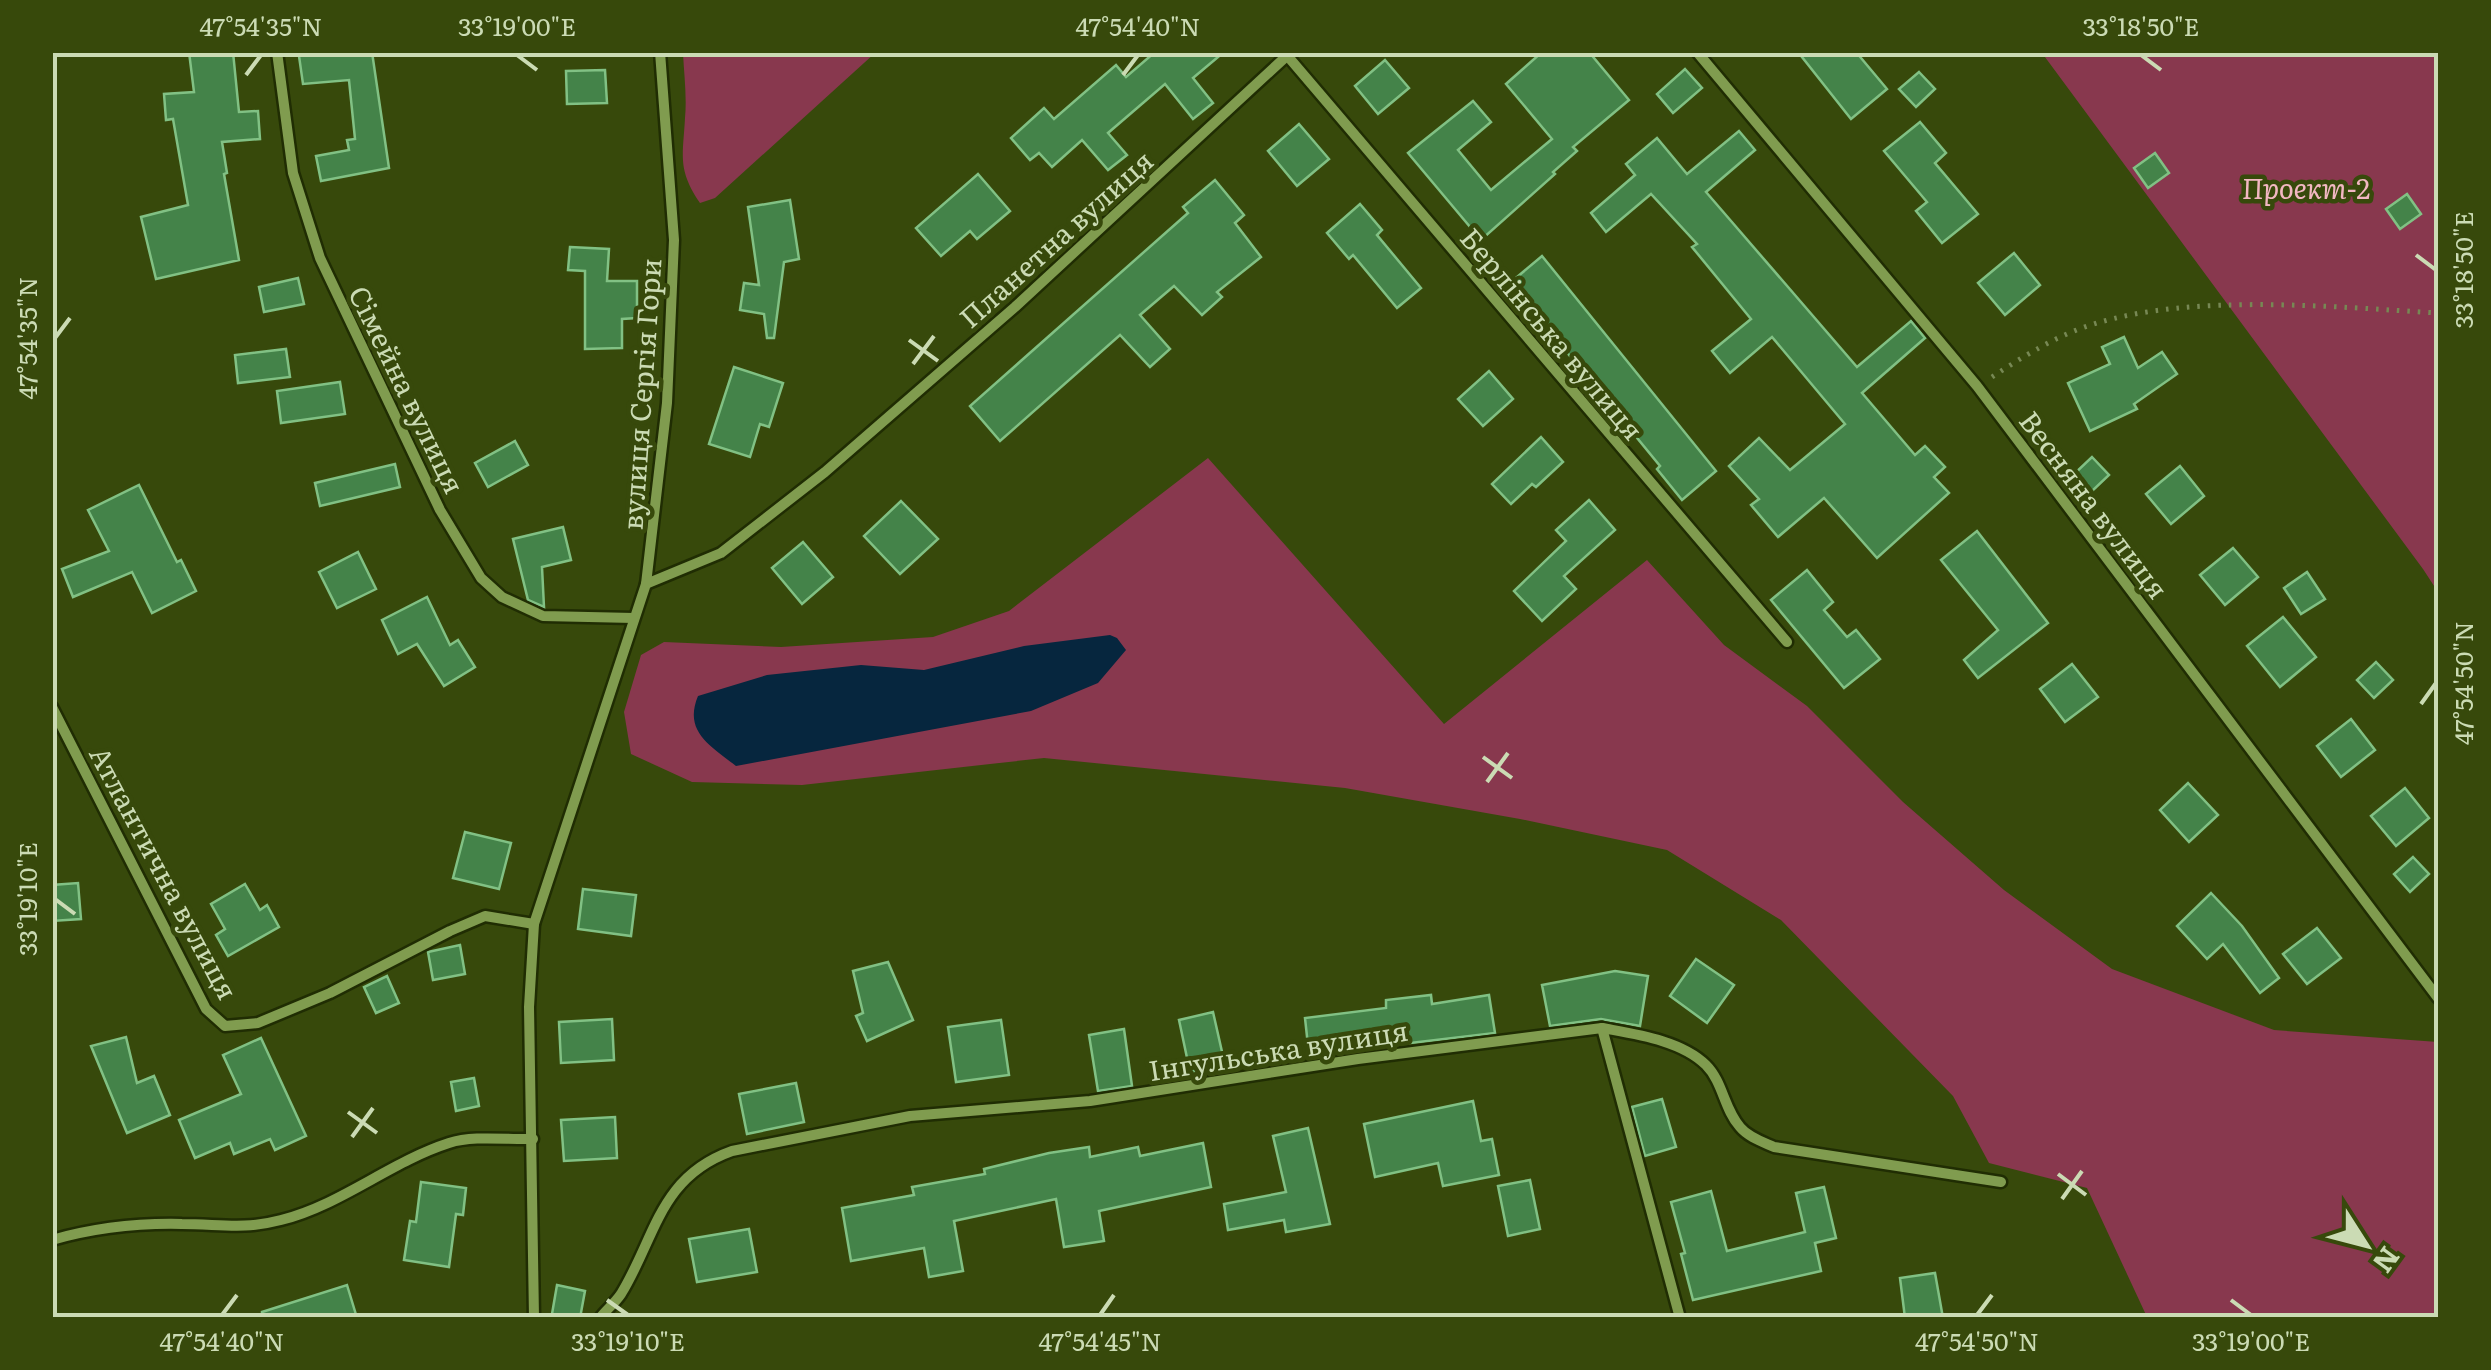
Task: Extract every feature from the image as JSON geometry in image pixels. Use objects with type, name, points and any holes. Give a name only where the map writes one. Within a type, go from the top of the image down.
[{"type":"street","name":"Сімейна вулиця","points":[[276,52],[294,173],[320,258],[440,510],[482,578],[502,597],[543,616],[634,618]]},
{"type":"street","name":"вулиця Сергія Гори","points":[[634,618],[646,584],[667,404],[674,240],[660,52]]},
{"type":"street","name":"Весняна вулиця","points":[[1697,52],[1976,386],[2438,998]]},
{"type":"street","name":"Планетна вулиця","points":[[646,584],[721,553],[825,472],[1015,307],[1288,54]]},
{"type":"street","name":"Берлінська вулиця","points":[[1288,54],[1787,642]]},
{"type":"street","points":[[534,1318],[529,1007],[534,924],[634,618]]},
{"type":"street","name":"Атлантична вулиця","points":[[52,707],[206,1009],[225,1026],[258,1023],[330,993],[450,930],[485,916],[534,924]]},
{"type":"street","points":[[1602,1028],[1680,1318]]},
{"type":"street","name":"Інгульська вулиця","points":[[600,1318],[620,1295],[666,1202],[708,1159],[732,1150],[910,1116],[1090,1101],[1377,1056],[1602,1028],[1637,1034],[1706,1065],[1741,1128],[1774,1147],[2001,1182]]},
{"type":"street","points":[[52,1240],[90,1229],[182,1224],[238,1229],[282,1220],[314,1210],[386,1170],[452,1142],[534,1139]]},
{"type":"path","points":[[1976,386],[2040,346],[2094,324],[2170,309],[2305,305],[2438,313]]},
{"type":"green space","points":[[683,52],[875,53],[715,198],[700,203],[683,162]]},
{"type":"green space","name":"Проект-2","points":[[2042,53],[2438,53],[2438,592],[2423,569]]},
{"type":"green space","points":[[1208,458],[1444,724],[1647,560],[1724,645],[1807,706],[1903,802],[2004,890],[2112,969],[2274,1030],[2438,1042],[2438,1317],[2147,1317],[2087,1188],[1989,1163],[1953,1096],[1781,920],[1667,850],[1345,788],[1044,758],[802,785],[692,782],[631,754],[624,712],[641,655],[664,642],[781,647],[933,637],[1009,611]]},
{"type":"water","points":[[1110,635],[1126,650],[1098,683],[1031,711],[736,766],[709,745],[694,719],[698,696],[767,675],[861,665],[924,670],[1024,646]]},
{"type":"building","points":[[189,52],[233,52],[239,112],[258,111],[260,139],[222,142],[239,260],[156,279],[141,217],[188,205],[173,119],[166,120],[164,94],[194,92]]},
{"type":"building","points":[[372,52],[389,168],[321,181],[316,156],[349,150],[347,140],[355,139],[349,80],[303,84],[299,56]]},
{"type":"building","points":[[1155,52],[1224,52],[1193,78],[1213,103],[1193,119],[1165,84],[1108,133],[1127,155],[1108,170],[1082,140],[1052,167],[1039,153],[1030,160],[1011,138],[1044,108],[1054,119],[1116,65],[1126,77]]},
{"type":"building","points":[[1542,52],[1589,52],[1629,100],[1573,147],[1577,151],[1555,174],[1481,240],[1408,153],[1473,101],[1491,122],[1458,150],[1491,190],[1552,139],[1506,84]]},
{"type":"building","points":[[1798,52],[1856,52],[1887,89],[1851,119]]},
{"type":"building","points":[[1385,60],[1409,88],[1378,114],[1355,86]]},
{"type":"building","points":[[1685,69],[1702,88],[1673,113],[1657,94]]},
{"type":"building","points":[[605,70],[607,103],[567,104],[566,71]]},
{"type":"building","points":[[1919,72],[1935,89],[1916,107],[1899,89]]},
{"type":"building","points":[[1920,122],[1946,153],[1935,163],[1978,214],[1942,243],[1916,211],[1927,202],[1884,151]]},
{"type":"building","points":[[1299,124],[1329,159],[1297,186],[1268,151]]},
{"type":"building","points":[[1739,131],[1755,150],[1706,192],[1857,367],[1911,321],[1925,338],[1862,393],[1915,455],[1925,446],[1945,467],[1934,477],[1949,493],[1877,558],[1824,498],[1778,537],[1751,505],[1759,499],[1729,466],[1759,438],[1790,470],[1845,424],[1772,337],[1730,373],[1712,351],[1751,319],[1692,247],[1697,244],[1651,194],[1606,232],[1591,213],[1635,175],[1626,164],[1657,138],[1687,174]]},
{"type":"building","points":[[2155,153],[2169,173],[2148,188],[2134,168]]},
{"type":"building","points":[[978,174],[1010,211],[977,239],[970,231],[941,256],[916,228]]},
{"type":"building","points":[[1215,180],[1244,215],[1235,223],[1261,257],[1217,292],[1222,297],[1202,315],[1174,286],[1140,315],[1170,349],[1150,367],[1120,335],[1000,441],[970,406],[1188,213],[1183,207]]},
{"type":"building","points":[[2407,194],[2421,214],[2400,229],[2386,209]]},
{"type":"building","points":[[790,200],[799,259],[784,262],[774,338],[767,338],[764,314],[740,310],[744,283],[759,285],[748,207]]},
{"type":"building","points":[[1360,204],[1382,230],[1377,235],[1421,288],[1397,308],[1353,255],[1349,259],[1327,233]]},
{"type":"building","points":[[570,247],[609,249],[607,281],[637,281],[637,318],[622,319],[622,348],[585,349],[585,271],[568,270]]},
{"type":"building","points":[[2014,253],[2040,285],[2005,315],[1978,283]]},
{"type":"building","points":[[1542,256],[1716,471],[1682,500],[1657,469],[1660,466],[1510,283]]},
{"type":"building","points":[[298,278],[304,304],[264,312],[259,287]]},
{"type":"building","points":[[2124,337],[2138,368],[2162,352],[2177,374],[2134,404],[2137,409],[2090,431],[2068,383],[2110,364],[2102,347]]},
{"type":"building","points":[[286,349],[290,377],[238,383],[235,355]]},
{"type":"building","points":[[734,367],[783,383],[769,427],[760,424],[750,457],[709,444]]},
{"type":"building","points":[[1489,371],[1513,399],[1483,426],[1458,399]]},
{"type":"building","points":[[340,382],[345,414],[281,423],[277,391]]},
{"type":"building","points":[[1541,437],[1563,462],[1511,504],[1492,484]]},
{"type":"building","points":[[515,441],[528,465],[488,487],[475,463]]},
{"type":"building","points":[[2092,457],[2109,475],[2090,493],[2073,475]]},
{"type":"building","points":[[395,464],[400,487],[320,506],[315,483]]},
{"type":"building","points":[[2180,466],[2204,496],[2171,524],[2146,494]]},
{"type":"building","points":[[139,485],[196,591],[152,613],[132,572],[73,597],[62,569],[109,551],[88,510]]},
{"type":"building","points":[[1589,500],[1615,530],[1564,576],[1576,589],[1542,621],[1514,591],[1566,541],[1556,530]]},
{"type":"building","points":[[901,501],[938,539],[900,574],[864,536]]},
{"type":"building","points":[[563,527],[571,560],[542,567],[544,607],[528,600],[513,539]]},
{"type":"building","points":[[1977,531],[2048,623],[1978,678],[1964,660],[1998,630],[1941,560]]},
{"type":"building","points":[[803,542],[833,577],[802,604],[772,568]]},
{"type":"building","points":[[2233,548],[2258,577],[2225,605],[2200,575]]},
{"type":"building","points":[[358,552],[376,589],[337,608],[319,572]]},
{"type":"building","points":[[1807,570],[1833,602],[1824,610],[1847,637],[1856,630],[1880,659],[1844,688],[1771,600]]},
{"type":"building","points":[[2307,572],[2325,599],[2301,614],[2284,588]]},
{"type":"building","points":[[427,597],[450,645],[458,640],[475,667],[444,686],[417,644],[398,654],[382,620]]},
{"type":"building","points":[[2283,617],[2316,657],[2280,687],[2247,646]]},
{"type":"building","points":[[2376,662],[2393,680],[2374,698],[2357,680]]},
{"type":"building","points":[[2072,664],[2098,697],[2065,722],[2040,689]]},
{"type":"building","points":[[2351,719],[2375,750],[2341,777],[2317,746]]},
{"type":"building","points":[[2188,783],[2218,815],[2189,842],[2160,810]]},
{"type":"building","points":[[2405,788],[2429,818],[2396,846],[2371,816]]},
{"type":"building","points":[[465,832],[511,843],[499,889],[453,878]]},
{"type":"building","points":[[2413,857],[2429,874],[2410,892],[2394,874]]},
{"type":"building","points":[[78,883],[81,919],[52,921],[52,885]]},
{"type":"building","points":[[245,884],[260,910],[267,905],[279,927],[228,956],[216,935],[225,929],[211,904]]},
{"type":"building","points":[[583,889],[636,895],[631,936],[578,929]]},
{"type":"building","points":[[2211,893],[2242,926],[2279,978],[2260,993],[2223,944],[2207,959],[2177,926]]},
{"type":"building","points":[[2317,928],[2341,958],[2307,984],[2283,954]]},
{"type":"building","points":[[460,945],[465,974],[433,980],[428,952]]},
{"type":"building","points":[[1696,959],[1734,985],[1707,1023],[1670,996]]},
{"type":"building","points":[[888,962],[913,1020],[867,1041],[856,1016],[863,1013],[853,971]]},
{"type":"building","points":[[1615,971],[1648,976],[1640,1026],[1601,1019],[1550,1026],[1542,985]]},
{"type":"building","points":[[387,976],[399,1003],[376,1013],[364,987]]},
{"type":"building","points":[[1431,995],[1432,1004],[1489,995],[1495,1033],[1309,1055],[1305,1018],[1386,1008],[1386,1000]]},
{"type":"building","points":[[1213,1012],[1225,1065],[1190,1072],[1179,1020]]},
{"type":"building","points":[[612,1019],[614,1060],[561,1063],[559,1022]]},
{"type":"building","points":[[1001,1020],[1009,1075],[956,1082],[948,1027]]},
{"type":"building","points":[[1124,1029],[1132,1086],[1098,1091],[1089,1035]]},
{"type":"building","points":[[126,1037],[137,1083],[154,1076],[170,1115],[127,1133],[91,1046]]},
{"type":"building","points":[[261,1038],[306,1136],[275,1150],[270,1139],[234,1154],[230,1143],[195,1158],[179,1120],[241,1094],[223,1055]]},
{"type":"building","points":[[474,1078],[479,1106],[456,1111],[451,1082]]},
{"type":"building","points":[[796,1083],[804,1122],[747,1134],[739,1094]]},
{"type":"building","points":[[1662,1099],[1676,1147],[1645,1156],[1632,1107]]},
{"type":"building","points":[[1473,1101],[1481,1141],[1492,1139],[1499,1175],[1443,1186],[1438,1163],[1375,1177],[1364,1124]]},
{"type":"building","points":[[615,1117],[617,1158],[564,1161],[561,1120]]},
{"type":"building","points":[[1308,1128],[1330,1224],[1286,1232],[1284,1220],[1228,1230],[1224,1204],[1286,1192],[1273,1136]]},
{"type":"building","points":[[1203,1143],[1211,1187],[1099,1211],[1104,1241],[1064,1247],[1056,1199],[954,1221],[963,1271],[929,1277],[924,1248],[851,1261],[842,1208],[914,1195],[912,1187],[985,1174],[984,1169],[1049,1153],[1089,1147],[1090,1157],[1138,1147],[1140,1156]]},
{"type":"building","points":[[1530,1180],[1540,1229],[1508,1236],[1498,1186]]},
{"type":"building","points":[[421,1182],[466,1188],[463,1215],[456,1214],[449,1267],[404,1260],[410,1221],[416,1222]]},
{"type":"building","points":[[1824,1187],[1836,1238],[1815,1243],[1821,1271],[1693,1300],[1671,1202],[1711,1191],[1727,1251],[1805,1232],[1796,1193]]},
{"type":"building","points":[[749,1229],[757,1272],[697,1282],[689,1239]]},
{"type":"building","points":[[1935,1273],[1943,1318],[1905,1318],[1900,1278]]},
{"type":"building","points":[[347,1285],[357,1318],[262,1318],[262,1312]]},
{"type":"building","points":[[557,1285],[585,1291],[580,1318],[552,1314]]}]
